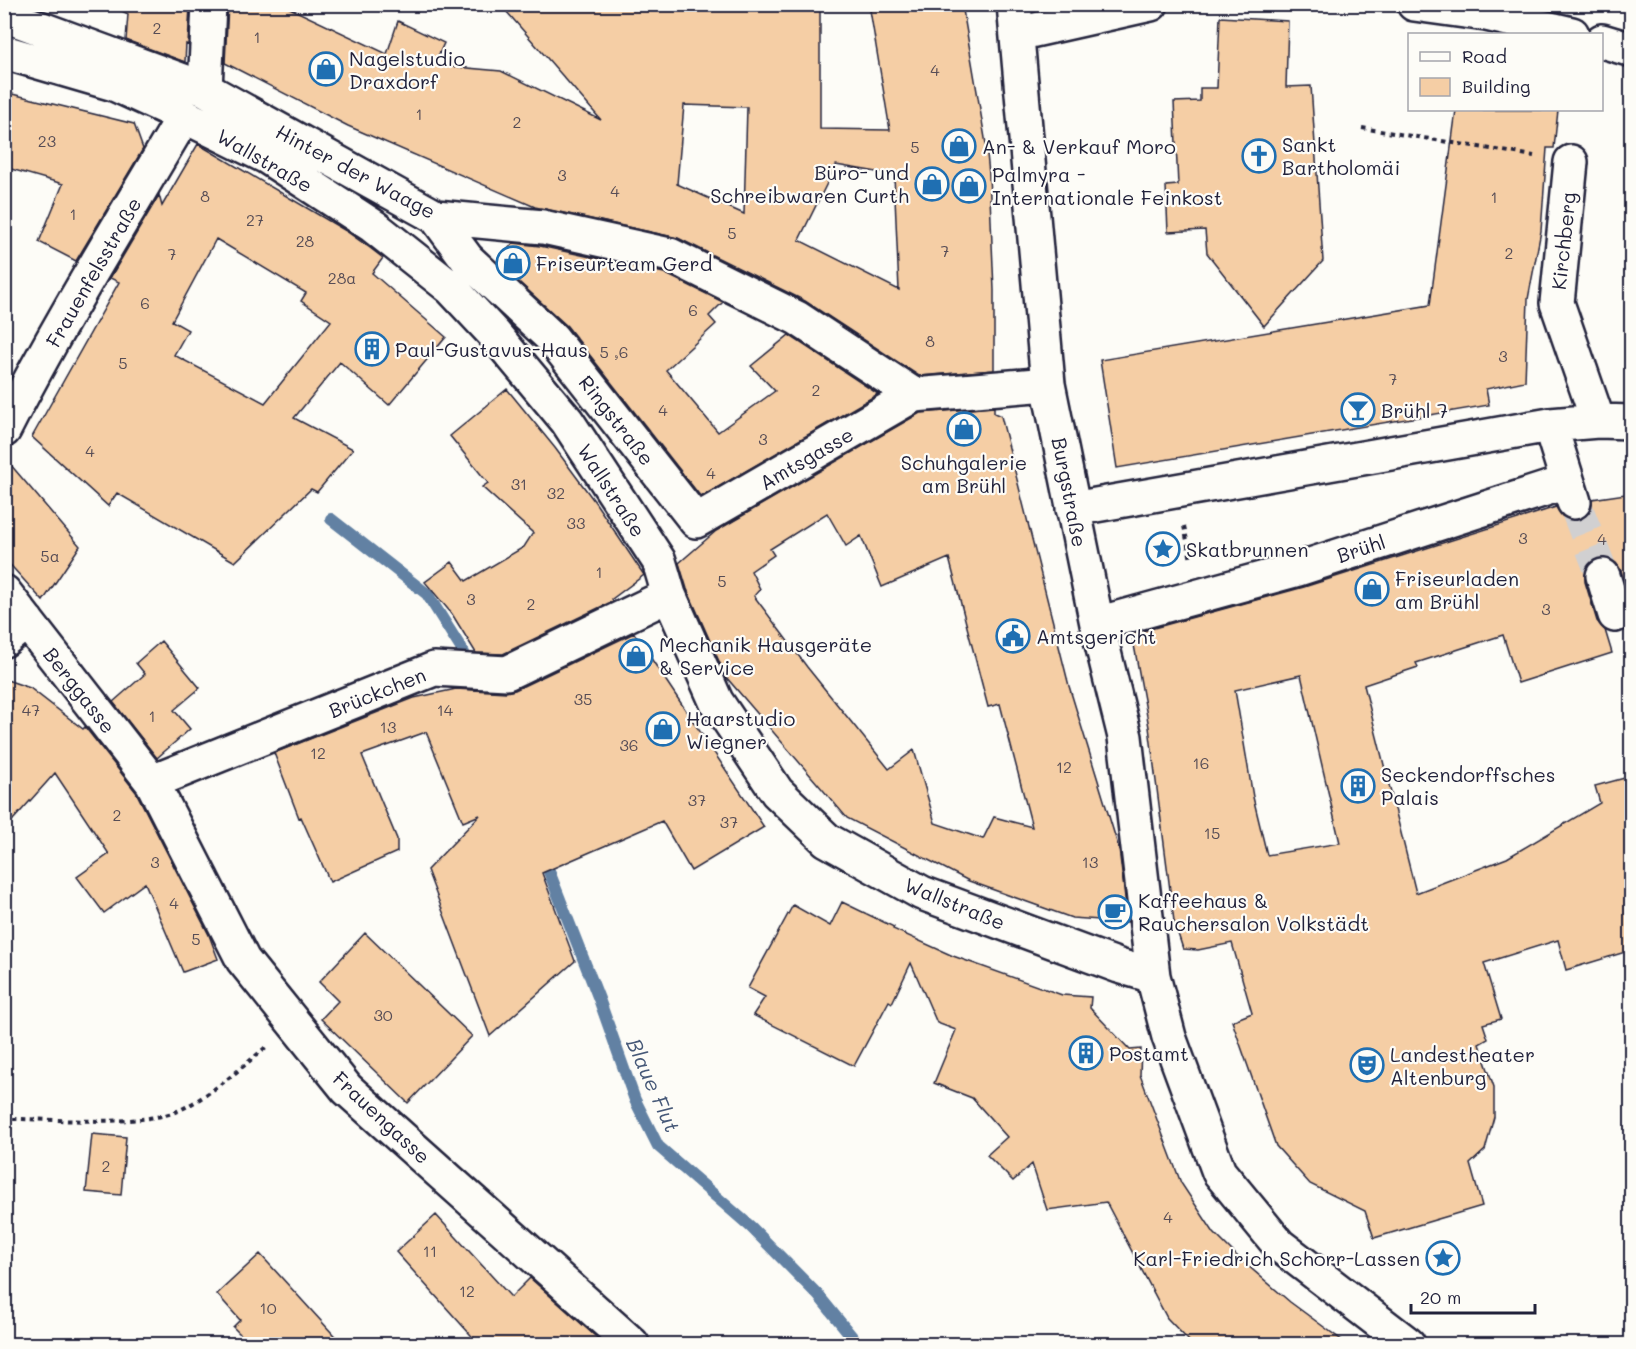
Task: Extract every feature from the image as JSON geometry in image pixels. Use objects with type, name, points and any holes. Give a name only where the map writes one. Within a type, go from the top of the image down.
[{"type":"street","points":[[1016,19],[1151,4]]},
{"type":"street","points":[[1414,4],[1485,14],[1568,33]]},
{"type":"street","name":"Hinter der Waage","points":[[5,15],[205,89],[436,217],[543,227],[670,255],[797,318],[914,394]]},
{"type":"street","points":[[205,89],[208,19]]},
{"type":"street","name":"Burgstraße","points":[[1016,19],[1048,384],[1096,624],[1125,737],[1153,976],[1169,1037],[1219,1172],[1279,1245],[1408,1344]]},
{"type":"street","points":[[1603,41],[1632,50]]},
{"type":"street","name":"Wallstraße","points":[[4,52],[114,84],[267,157],[373,226],[451,288],[495,335],[567,421],[659,561],[669,595],[716,701],[777,792],[827,840],[922,893],[1119,966],[1153,976]]},
{"type":"street","name":"Frauenfelsstraße","points":[[4,430],[81,291],[184,116]]},
{"type":"street","name":"Kirchberg","points":[[1571,162],[1557,303],[1598,421]]},
{"type":"street","name":"Ringstraße","points":[[436,217],[467,259],[552,338],[696,521]]},
{"type":"street","points":[[914,394],[1048,384]]},
{"type":"street","name":"Amtsgasse","points":[[696,521],[914,394]]},
{"type":"street","points":[[1073,508],[1550,425],[1598,421],[1632,422]]},
{"type":"street","name":"Brühl","points":[[1096,624],[1571,492],[1550,425]]},
{"type":"street","points":[[1603,576],[1615,615]]},
{"type":"street","points":[[4,592],[16,630]]},
{"type":"street","name":"Brückchen","points":[[152,782],[434,669],[507,673],[669,595]]},
{"type":"street","name":"Berggasse","points":[[16,630],[152,782]]},
{"type":"street","name":"Frauengasse","points":[[152,782],[243,960],[347,1089],[632,1344]]},
{"type":"path","points":[[1362,128],[1571,162]]},
{"type":"path","points":[[1182,517],[1192,571]]},
{"type":"path","points":[[4,1119],[155,1118],[178,1110],[211,1091],[248,1062]]},
{"type":"path","points":[[1625,1295],[1632,1293]]},
{"type":"building","points":[[108,4],[190,4],[185,62],[126,40],[128,14]]},
{"type":"building","points":[[228,4],[281,4],[387,54],[398,21],[444,43],[434,65],[501,71],[601,120],[500,4],[820,4],[820,129],[890,130],[869,4],[962,4],[989,174],[994,290],[994,370],[919,376],[805,301],[678,238],[535,207],[348,126],[225,63]],"holes":[[[684,105],[747,107],[744,214],[677,184]],[[836,165],[894,175],[899,290],[799,240]]]},
{"type":"building","name":"Sankt Bartholomäi","points":[[1220,17],[1288,21],[1286,87],[1311,86],[1323,261],[1264,326],[1207,253],[1205,230],[1168,232],[1166,186],[1178,185],[1174,102],[1200,101],[1200,88],[1217,88]]},
{"type":"building","points":[[4,92],[134,124],[143,149],[76,261],[39,242],[63,184],[4,167]]},
{"type":"building","points":[[1456,111],[1558,111],[1554,148],[1547,148],[1541,231],[1528,299],[1525,381],[1486,389],[1489,405],[1117,468],[1100,360],[1430,305]]},
{"type":"building","points":[[198,144],[346,231],[383,258],[372,273],[446,337],[389,405],[340,362],[294,418],[353,449],[317,492],[311,489],[235,562],[117,493],[108,506],[32,437],[119,282],[110,278],[159,195],[162,206]],"holes":[[[216,239],[306,293],[301,301],[331,321],[265,403],[174,355],[188,330],[172,321]]]},
{"type":"building","points":[[513,243],[540,246],[664,273],[723,302],[709,316],[716,324],[666,370],[718,432],[775,391],[751,366],[789,335],[878,394],[701,497],[567,326],[497,262]]},
{"type":"building","points":[[507,389],[595,502],[644,575],[612,599],[613,601],[503,654],[476,653],[452,614],[425,582],[452,562],[466,581],[524,547],[533,533],[482,487],[488,483],[450,436]]},
{"type":"building","points":[[994,407],[994,413],[1001,416],[1069,686],[1119,849],[1128,922],[1072,918],[969,881],[847,818],[726,677],[687,589],[679,563],[716,531],[920,413]],"holes":[[[827,513],[846,546],[861,536],[882,587],[949,558],[988,707],[1000,704],[1032,827],[994,817],[983,839],[935,823],[914,750],[889,769],[807,667],[754,596],[760,589],[751,571],[774,555],[770,549]]]},
{"type":"building","points":[[4,457],[80,546],[43,601],[4,558]]},
{"type":"building","points":[[1632,493],[1632,596],[1629,597],[1621,570],[1608,558],[1598,558],[1590,563],[1585,572],[1585,582],[1597,621],[1605,630],[1612,653],[1518,683],[1503,635],[1416,663],[1418,667],[1364,685],[1416,893],[1507,858],[1600,803],[1595,786],[1632,776],[1632,950],[1566,970],[1558,940],[1484,963],[1501,1019],[1483,1024],[1488,1039],[1479,1044],[1494,1087],[1494,1117],[1485,1150],[1470,1164],[1482,1206],[1374,1238],[1365,1211],[1310,1184],[1276,1146],[1232,1021],[1252,1013],[1232,943],[1198,950],[1183,949],[1174,921],[1149,727],[1132,634],[1304,587],[1556,507],[1562,516],[1569,520],[1579,520],[1588,514],[1592,507],[1592,499]],"holes":[[[1301,675],[1340,843],[1267,855],[1253,797],[1235,690]]]},
{"type":"building","points":[[634,633],[764,827],[691,871],[662,821],[542,873],[575,961],[490,1036],[427,870],[480,815],[463,822],[426,732],[362,755],[397,839],[397,852],[330,882],[301,817],[299,818],[274,753],[414,698],[456,689],[506,692],[515,690]]},
{"type":"building","points":[[161,641],[200,688],[174,710],[190,729],[157,758],[113,702],[145,674],[136,663]]},
{"type":"building","points":[[4,679],[30,688],[83,729],[85,727],[136,792],[209,935],[218,959],[183,972],[145,883],[104,913],[77,877],[109,854],[55,773],[4,830]]},
{"type":"building","points":[[842,902],[894,927],[893,929],[953,956],[1062,995],[1091,997],[1090,1008],[1130,1050],[1141,1049],[1140,1075],[1181,1183],[1214,1233],[1290,1302],[1347,1344],[1192,1344],[1167,1318],[1106,1202],[1047,1210],[1032,1164],[1013,1181],[987,1155],[1007,1137],[972,1098],[934,1083],[956,1030],[937,1023],[911,963],[892,1003],[889,1001],[854,1066],[753,1015],[765,997],[748,988],[793,905],[830,926]]},
{"type":"building","points":[[365,933],[472,1036],[408,1103],[321,1019],[338,1001],[319,982]]},
{"type":"building","points":[[92,1134],[126,1137],[121,1195],[86,1192]]},
{"type":"building","points":[[436,1215],[511,1297],[530,1278],[604,1344],[479,1344],[396,1252]]},
{"type":"building","points":[[260,1254],[342,1344],[250,1344],[233,1327],[240,1320],[217,1294]]},
{"type":"waterway","name":"Blaue Flut","points":[[331,519],[427,594],[464,653]]},
{"type":"waterway","name":"Blaue Flut","points":[[543,856],[599,999],[635,1100],[658,1146],[751,1227],[818,1295],[858,1344]]},
{"type":"tunnel","points":[[1574,502],[1603,576]]},
{"type":"place","name":"Nagelstudio Draxdorf","points":[[326,69]]},
{"type":"place","name":"An- & Verkauf Moro","points":[[959,146]]},
{"type":"place","name":"Sankt Bartholomäi","points":[[1259,156]]},
{"type":"place","name":"Büro- und Schreibwaren Curth","points":[[932,184]]},
{"type":"place","name":"Palmyra - Internationale Feinkost","points":[[969,186]]},
{"type":"place","name":"Friseurteam Gerd","points":[[513,263]]},
{"type":"place","name":"Paul-Gustavus-Haus","points":[[372,349]]},
{"type":"place","name":"Brühl 7","points":[[1358,410]]},
{"type":"place","name":"Schuhgalerie am Brühl","points":[[964,429]]},
{"type":"place","name":"Skatbrunnen","points":[[1163,549]]},
{"type":"place","name":"Friseurladen am Brühl","points":[[1372,589]]},
{"type":"place","name":"Amtsgericht","points":[[1013,636]]},
{"type":"place","name":"Mechanik Hausgeräte & Service","points":[[636,656]]},
{"type":"place","name":"Haarstudio Wiegner","points":[[663,729]]},
{"type":"place","name":"Seckendorffsches Palais","points":[[1358,786]]},
{"type":"place","name":"Kaffeehaus & Rauchersalon Volkstädt","points":[[1115,912]]},
{"type":"place","name":"Postamt","points":[[1086,1053]]},
{"type":"place","name":"Landestheater Altenburg","points":[[1367,1065]]},
{"type":"place","name":"Karl-Friedrich Schorr-Lassen","points":[[1443,1258]]}]
